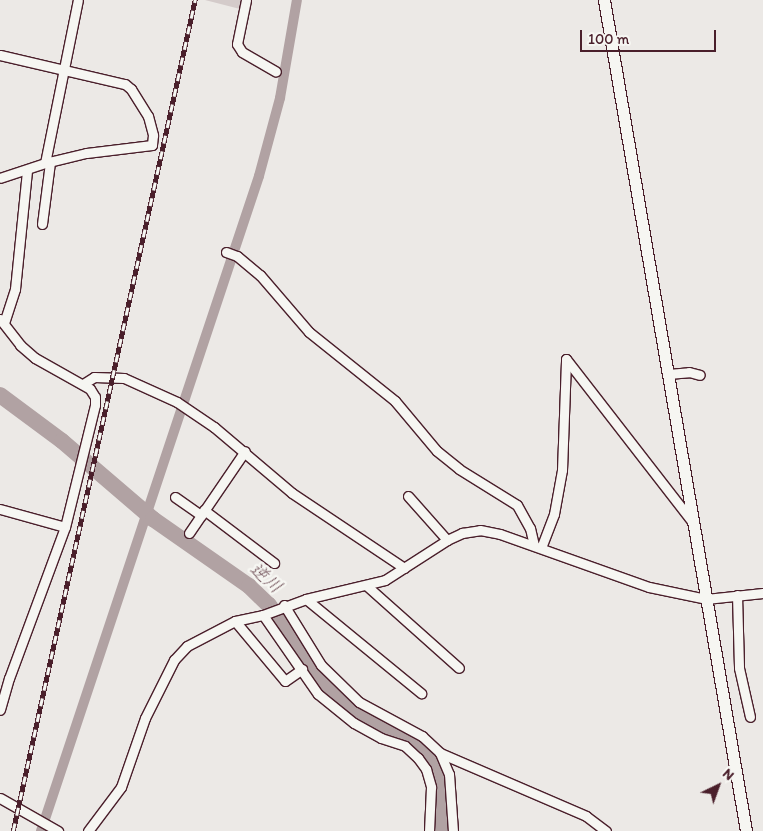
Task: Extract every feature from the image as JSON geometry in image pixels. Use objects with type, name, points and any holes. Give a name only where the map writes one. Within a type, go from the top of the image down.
[{"type":"street","points":[[42,224],[48,162],[78,0]]},
{"type":"street","points":[[246,0],[237,44],[242,52],[276,72]]},
{"type":"street","points":[[604,0],[746,831]]},
{"type":"street","points":[[0,55],[125,84],[131,89],[148,116],[153,135],[152,145],[86,153],[48,162],[27,171],[0,178]]},
{"type":"street","points":[[0,710],[9,678],[65,527],[79,463],[85,448],[95,397],[90,389],[83,384],[34,358],[20,345],[2,321],[15,288],[27,171]]},
{"type":"street","points":[[231,254],[260,275],[309,332],[395,401],[437,451],[459,469],[517,505],[526,518],[538,546]]},
{"type":"street","points":[[538,546],[554,514],[562,470],[566,359],[695,526]]},
{"type":"street","points":[[668,374],[689,372],[700,375]]},
{"type":"street","points":[[83,384],[94,377],[124,378],[177,402],[245,451],[292,493],[404,568]]},
{"type":"street","points":[[188,533],[245,451]]},
{"type":"street","points":[[408,496],[447,540]]},
{"type":"street","points":[[175,497],[202,513],[274,563]]},
{"type":"street","points":[[0,509],[65,527]]},
{"type":"street","points":[[88,831],[121,787],[145,718],[174,660],[187,646],[235,621],[306,599],[367,586],[385,580],[447,540],[462,533],[480,530],[538,546],[649,587],[706,599],[763,592]]},
{"type":"street","points":[[367,586],[459,668]]},
{"type":"street","points":[[737,595],[740,668],[750,717]]},
{"type":"street","points":[[306,599],[421,694]]},
{"type":"street","points":[[280,607],[321,665],[359,702],[422,736],[440,753],[586,816],[606,831]]},
{"type":"street","points":[[264,613],[318,694],[354,723],[381,738],[405,746],[418,758],[426,769],[431,787],[429,831]]},
{"type":"street","points":[[235,621],[285,681],[302,669]]},
{"type":"street","points":[[0,674],[9,678]]},
{"type":"street","points":[[440,753],[449,774],[453,831]]},
{"type":"street","points":[[0,798],[55,829]]},
{"type":"shaded area","points":[[205,0],[242,0],[240,9]]},
{"type":"waterway","points":[[41,831],[259,176],[280,98],[297,0]]},
{"type":"waterway","name":"逆川","points":[[0,395],[62,441],[153,519],[249,586],[269,605],[325,685],[358,714],[413,743],[429,756],[440,782],[442,831]]},
{"type":"railway","points":[[13,831],[195,0]]}]
